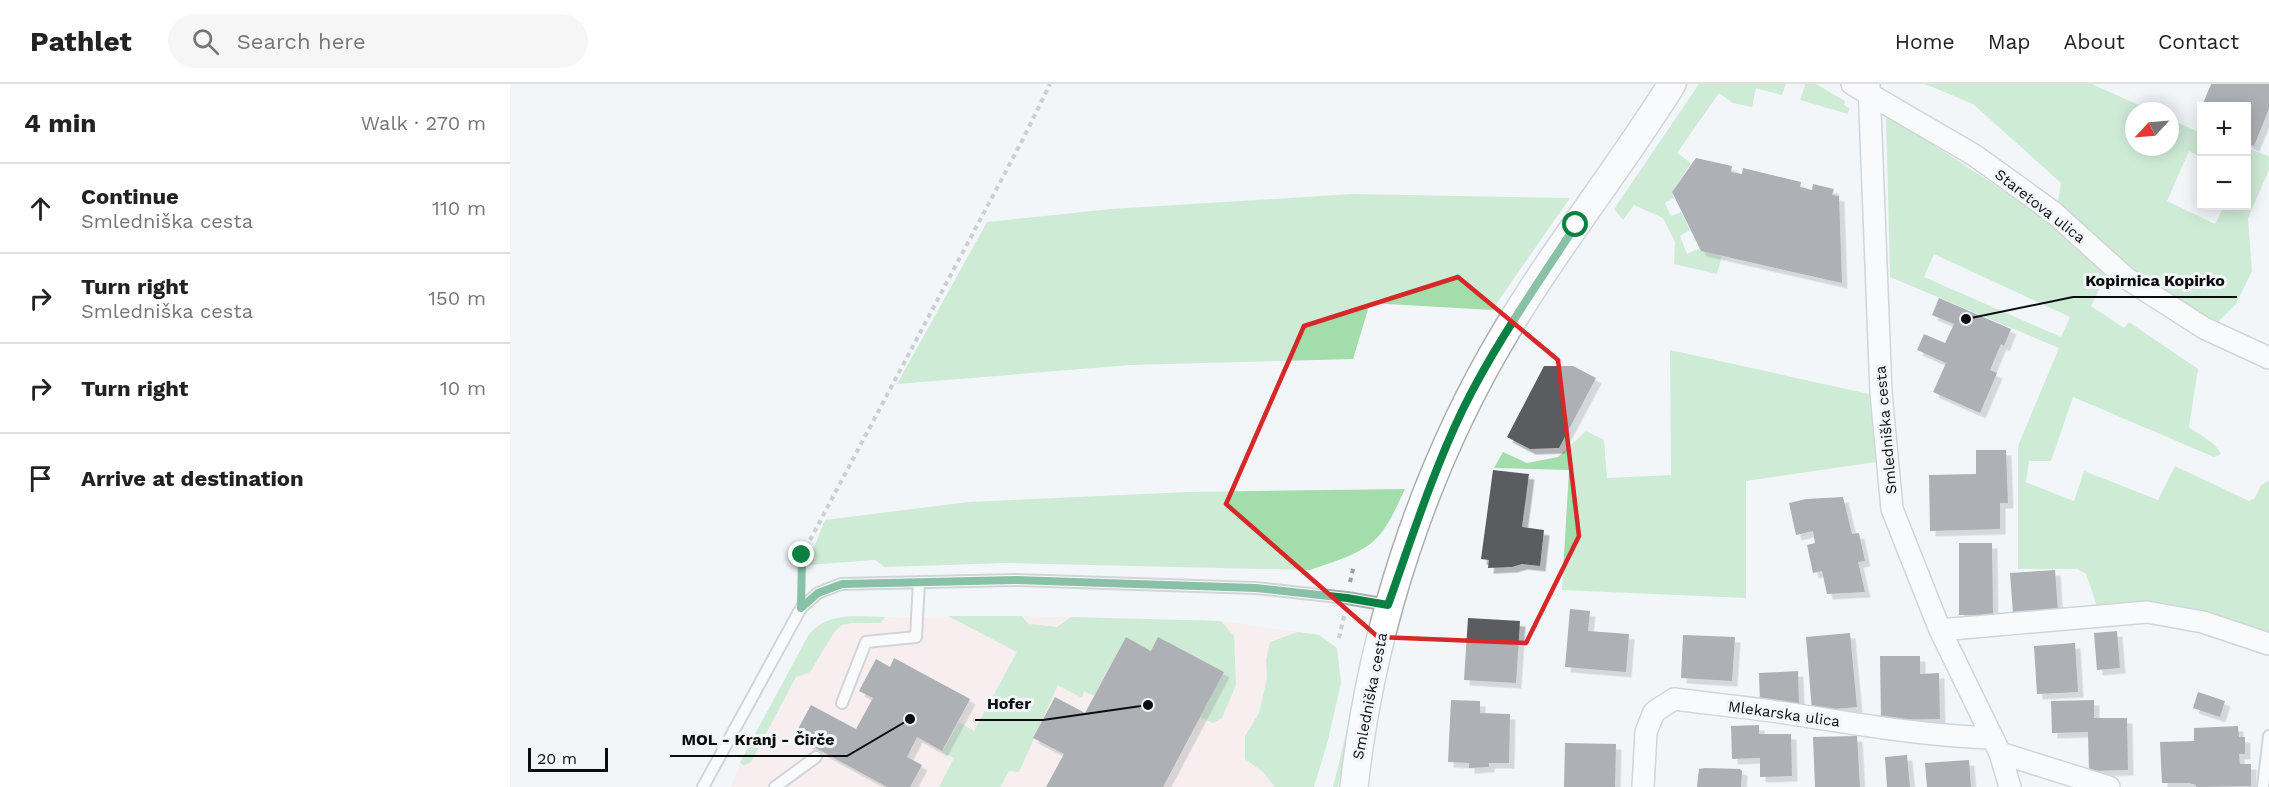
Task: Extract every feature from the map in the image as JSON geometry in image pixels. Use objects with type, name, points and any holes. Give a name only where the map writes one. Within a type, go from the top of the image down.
[{"type":"street","name":"Smledniška cesta","points":[[1354,787],[1374,660],[1388,605],[1430,489],[1463,409],[1505,332],[1672,84]]},
{"type":"street","name":"Smledniška cesta","points":[[1864,87],[1881,393],[1892,509],[1940,630],[1996,745],[2010,787]]},
{"type":"street","name":"Staretova ulica","points":[[1864,87],[1974,155],[2053,212],[2126,278],[2204,328],[2269,358]]},
{"type":"street","points":[[1940,630],[2147,612],[2203,622],[2269,644]]},
{"type":"street","name":"Mlekarska ulica","points":[[1643,787],[1646,732],[1654,712],[1674,699],[1960,737],[1996,745]]},
{"type":"street","points":[[1996,745],[2109,787]]},
{"type":"lane","points":[[705,786],[801,608],[818,593],[842,584],[1015,580],[1256,588],[1388,605]]},
{"type":"lane","points":[[842,704],[866,642],[916,637],[919,582]]},
{"type":"lane","points":[[2263,787],[2269,736]]},
{"type":"lane","points":[[775,787],[816,757]]},
{"type":"path","points":[[801,608],[802,555],[1050,84]]},
{"type":"highlighted area","points":[[1458,277],[1558,360],[1579,536],[1526,643],[1378,637],[1226,504],[1304,326]]},
{"type":"shaded area","points":[[1022,616],[1221,621],[1319,635],[1337,648],[1341,683],[1314,787],[731,787],[740,762],[808,636],[817,625],[834,618]]},
{"type":"green space","points":[[1699,84],[1786,84],[1782,95],[1756,88],[1752,107],[1733,103],[1719,93],[1677,153],[1691,163],[1672,192],[1674,198],[1665,203],[1671,216],[1681,212],[1690,230],[1680,236],[1687,254],[1700,248],[1701,251],[1722,256],[1717,274],[1674,264],[1675,242],[1663,218],[1634,205],[1623,220],[1614,209]]},
{"type":"green space","points":[[1804,84],[1816,84],[1845,101],[1844,105],[1849,108],[1848,114],[1800,100]]},
{"type":"green space","points":[[1925,84],[2092,84],[2132,102],[2125,102],[2125,156],[2179,156],[2179,123],[2197,131],[2197,155],[2189,151],[2167,201],[2215,224],[2222,210],[2251,210],[2251,149],[2269,156],[2269,170],[2248,218],[2252,271],[2236,304],[2216,324],[2141,280],[2057,206],[2061,183],[1973,104]]},
{"type":"green space","points":[[1886,114],[2038,213],[2107,273],[2091,306],[2124,328],[2129,322],[2198,369],[2189,427],[2211,442],[2221,454],[2214,457],[2073,397],[2051,461],[2029,461],[2026,482],[2074,501],[2084,471],[2158,500],[2175,466],[2249,501],[2255,498],[2261,485],[2269,481],[2269,640],[2098,609],[2086,574],[2078,569],[2018,569],[2018,446],[2059,348],[1890,277]],"holes":[[[1934,254],[2070,317],[2061,337],[1924,277]]]},
{"type":"green space","points":[[1353,194],[1570,198],[1492,310],[1370,303],[1353,359],[1130,365],[897,384],[987,222],[1111,209]]},
{"type":"green space","points":[[1670,350],[1869,394],[1876,462],[1746,481],[1746,598],[1562,590],[1569,470],[1494,468],[1503,452],[1527,463],[1558,457],[1586,431],[1604,440],[1607,478],[1671,475]]},
{"type":"green space","points":[[1405,489],[1385,527],[1370,544],[1345,557],[1310,570],[1006,563],[885,567],[875,560],[807,565],[825,520],[969,502],[1188,492]]},
{"type":"green space","points":[[853,616],[885,617],[881,623],[852,623],[842,625],[835,631],[810,672],[796,677],[751,762],[744,766],[740,762],[808,636],[824,622],[833,619]]},
{"type":"green space","points":[[948,616],[1022,616],[1028,624],[1057,627],[1071,617],[1221,621],[1234,636],[1236,685],[1222,718],[1213,723],[1200,717],[1224,672],[1158,638],[1151,651],[1126,637],[1094,696],[1084,691],[1082,698],[1058,685],[1019,772],[1009,771],[1000,787],[939,787],[954,758],[942,752],[959,722],[974,731],[1017,652]]},
{"type":"green space","points":[[1298,632],[1319,635],[1337,648],[1341,683],[1314,787],[1275,787],[1263,772],[1245,759],[1245,736],[1259,713],[1267,678],[1266,660],[1270,642]]},
{"type":"green space","points":[[1354,701],[1356,701],[1338,787],[1333,787]]},
{"type":"building","points":[[2211,84],[2269,84],[2269,109],[2254,146],[2251,145],[2251,102],[2204,102]]},
{"type":"building","points":[[1696,158],[1732,166],[1731,172],[1742,174],[1743,168],[1801,182],[1800,187],[1812,190],[1813,184],[1834,189],[1832,195],[1839,196],[1842,283],[1701,251],[1672,192]]},
{"type":"building","points":[[1939,298],[2011,329],[2004,346],[2001,344],[1990,370],[1997,373],[1980,413],[1933,392],[1946,363],[1917,350],[1924,334],[1945,343],[1954,324],[1932,315]]},
{"type":"building","points":[[1544,366],[1573,366],[1596,378],[1559,448],[1530,449],[1507,437]]},
{"type":"building","points":[[1976,450],[2006,450],[2008,503],[2000,503],[2000,529],[1930,531],[1929,475],[1976,474]]},
{"type":"building","points":[[1493,470],[1529,474],[1522,527],[1544,530],[1540,566],[1522,564],[1512,567],[1488,568],[1489,560],[1481,559]]},
{"type":"building","points":[[1843,497],[1852,534],[1859,533],[1865,561],[1858,562],[1865,592],[1827,594],[1822,571],[1813,573],[1807,545],[1815,543],[1813,531],[1796,535],[1789,503],[1806,499]]},
{"type":"building","points":[[1959,543],[1992,543],[1993,615],[1959,615]]},
{"type":"building","points":[[2055,570],[2058,611],[2013,614],[2010,573]]},
{"type":"building","points":[[1570,609],[1590,611],[1588,631],[1629,634],[1626,672],[1565,667]]},
{"type":"building","points":[[1468,618],[1520,621],[1516,683],[1464,680]]},
{"type":"building","points":[[2117,631],[2120,668],[2097,670],[2094,633]]},
{"type":"building","points":[[1850,633],[1857,707],[1812,711],[1806,637]]},
{"type":"building","points":[[1683,635],[1735,637],[1732,681],[1681,678]]},
{"type":"building","points":[[1126,637],[1151,651],[1158,637],[1224,672],[1163,787],[1046,787],[1064,754],[1033,738],[1055,697],[1085,713]]},
{"type":"building","points":[[2075,643],[2078,692],[2037,694],[2034,646]]},
{"type":"building","points":[[1880,656],[1920,656],[1920,674],[1939,673],[1940,719],[1881,720]]},
{"type":"building","points":[[894,658],[970,699],[942,751],[917,737],[907,757],[922,765],[910,787],[887,787],[794,736],[811,705],[856,729],[873,698],[859,691],[876,659],[890,667]]},
{"type":"building","points":[[1798,671],[1799,703],[1760,705],[1759,673]]},
{"type":"building","points":[[2198,692],[2225,701],[2220,717],[2193,708]]},
{"type":"building","points":[[1451,700],[1480,701],[1480,713],[1510,714],[1509,763],[1489,763],[1489,767],[1469,768],[1469,763],[1448,762]]},
{"type":"building","points":[[2094,700],[2094,718],[2127,718],[2128,770],[2089,771],[2088,732],[2052,733],[2051,701]]},
{"type":"building","points":[[1759,725],[1759,734],[1791,734],[1792,776],[1760,777],[1760,758],[1732,759],[1731,726]]},
{"type":"building","points":[[2238,726],[2239,737],[2245,737],[2245,754],[2239,754],[2240,764],[2251,764],[2251,786],[2196,787],[2189,783],[2162,783],[2160,742],[2194,741],[2194,728]]},
{"type":"building","points":[[1857,736],[1860,787],[1815,787],[1813,737]]},
{"type":"building","points":[[1565,743],[1616,744],[1615,787],[1564,787]]},
{"type":"building","points":[[1907,755],[1910,787],[1887,787],[1885,757]]},
{"type":"building","points":[[1969,760],[1971,787],[1927,787],[1925,763]]},
{"type":"building","points":[[1699,769],[1740,769],[1742,771],[1741,787],[1697,787]]},
{"type":"place","name":"Kopirnica Kopirko","points":[[1966,319]]},
{"type":"place","name":"Hofer","points":[[1148,705]]},
{"type":"place","name":"MOL - Kranj - Čirče","points":[[910,719]]},
{"type":"route","points":[[802,555],[801,608],[818,593],[842,584],[1015,580],[1256,588],[1388,605],[1430,489],[1463,409],[1505,332],[1576,225]]}]
